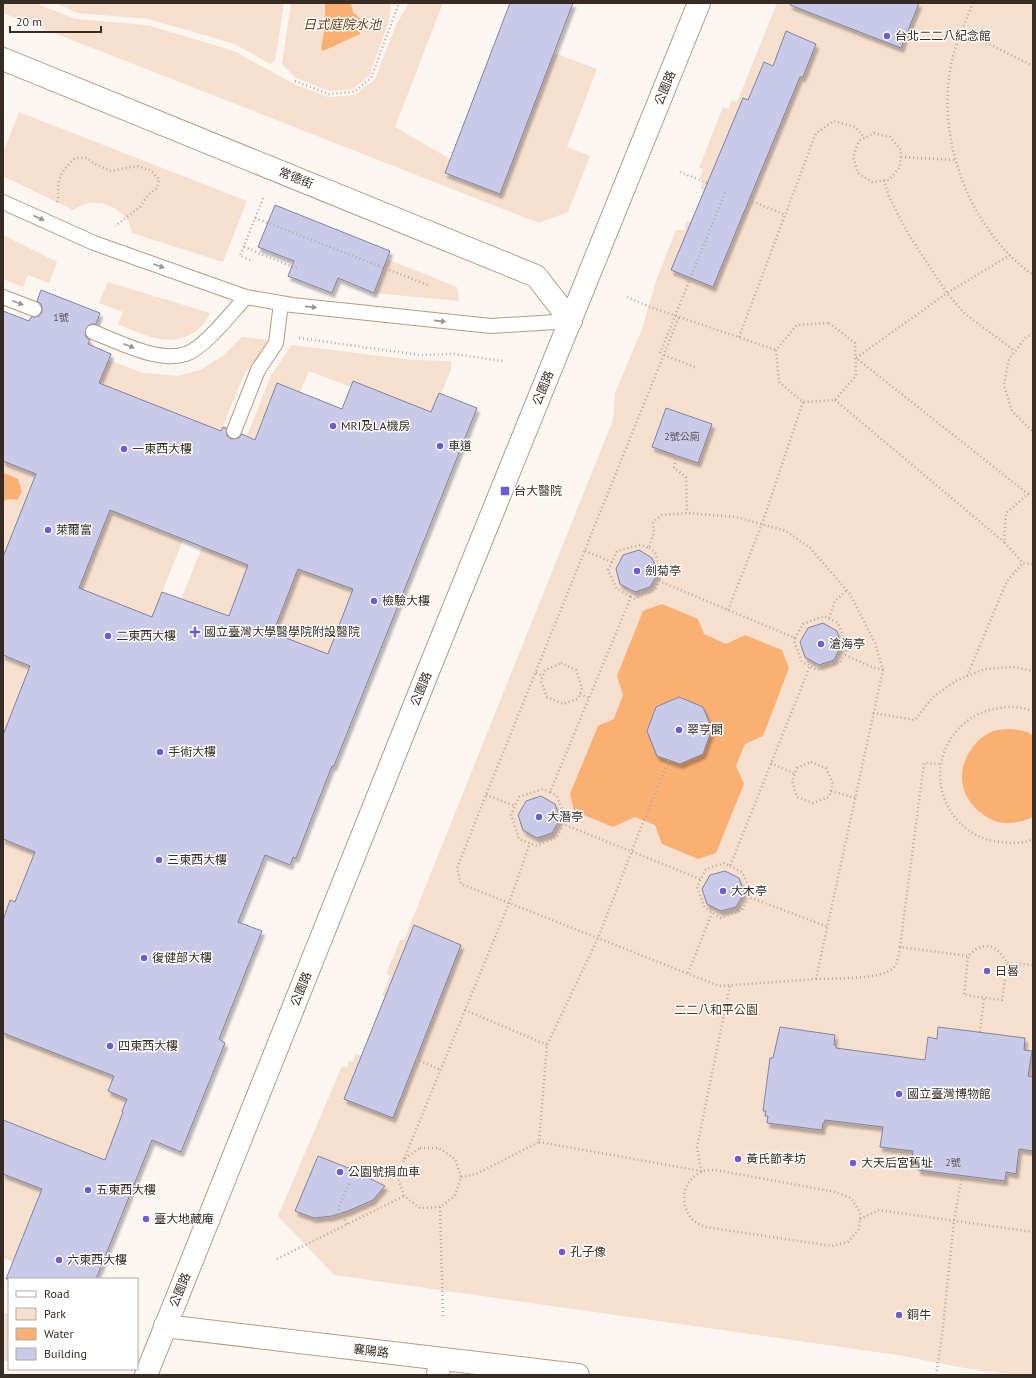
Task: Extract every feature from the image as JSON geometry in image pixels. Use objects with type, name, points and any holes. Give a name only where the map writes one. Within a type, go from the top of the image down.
[{"type":"street","name":"公園路","points":[[146,1375],[699,3]]},
{"type":"street","name":"常德街","points":[[3,59],[536,276],[570,321]]},
{"type":"street","name":"襄陽路","points":[[165,1326],[439,1367],[578,1375]]},
{"type":"lane","points":[[3,202],[94,243],[246,297],[281,304],[491,326],[570,321]]},
{"type":"lane","points":[[3,296],[34,308]]},
{"type":"lane","points":[[93,332],[143,352],[167,356],[187,354],[203,343],[246,297]]},
{"type":"lane","points":[[234,431],[258,370],[276,343],[281,304]]},
{"type":"path","points":[[295,81],[329,94],[354,92],[371,78],[399,3]]},
{"type":"path","points":[[973,3],[958,37],[949,78],[948,120],[955,160],[970,199],[992,235],[1020,265],[1033,275]]},
{"type":"path","points":[[961,30],[1033,66]]},
{"type":"path","points":[[739,337],[816,133],[834,121],[855,127],[865,138]]},
{"type":"path","points":[[874,133],[890,137],[901,150],[901,157],[900,167],[889,180],[872,182],[858,173],[853,157],[859,141],[874,133]]},
{"type":"path","points":[[901,157],[955,160]]},
{"type":"path","points":[[48,222],[58,200],[58,181],[64,169],[75,158],[87,158],[95,164],[112,172],[137,166],[150,170],[159,179],[157,188],[148,195],[140,207],[94,243]]},
{"type":"path","points":[[680,172],[707,183]]},
{"type":"path","points":[[884,180],[889,197],[908,235],[947,293],[965,314],[1015,351]]},
{"type":"path","points":[[660,353],[726,190]]},
{"type":"path","points":[[250,260],[240,256],[264,196]]},
{"type":"path","points":[[749,200],[785,215]]},
{"type":"path","points":[[255,218],[428,285]]},
{"type":"path","points":[[244,247],[298,269]]},
{"type":"path","points":[[856,358],[947,293],[1010,255]]},
{"type":"path","points":[[627,297],[650,307],[776,350]]},
{"type":"path","points":[[679,317],[457,868],[461,884],[719,986],[869,977],[882,974],[893,968],[898,958],[924,763],[941,764]]},
{"type":"path","points":[[835,400],[856,376],[855,343],[829,323],[797,325],[776,350],[779,382],[803,402],[835,400],[1004,542],[1023,563],[1033,564]]},
{"type":"path","points":[[1033,334],[1026,337],[1009,358],[1004,385],[1012,411],[1033,431]]},
{"type":"path","points":[[296,338],[420,355],[454,354],[503,361]]},
{"type":"path","points":[[664,355],[697,368]]},
{"type":"path","points":[[856,358],[1028,494],[1033,495]]},
{"type":"path","points":[[728,610],[762,524],[803,402]]},
{"type":"path","points":[[676,455],[674,468],[686,477],[688,513]]},
{"type":"path","points":[[1004,542],[1006,513],[1028,494]]},
{"type":"path","points":[[649,548],[654,532],[653,522],[662,515],[688,513],[736,516],[786,531],[810,548],[850,594],[875,643],[883,670],[816,979]]},
{"type":"path","points":[[640,545],[649,548],[656,552],[662,575],[656,588],[635,599],[617,589],[608,570],[617,552],[640,545]]},
{"type":"path","points":[[585,551],[612,562]]},
{"type":"path","points":[[967,676],[1006,581],[1023,563]]},
{"type":"path","points":[[659,581],[795,638]]},
{"type":"path","points":[[829,618],[835,600],[846,590]]},
{"type":"path","points":[[550,792],[631,597]]},
{"type":"path","points":[[824,616],[829,618],[838,623],[848,648],[840,663],[817,670],[802,662],[794,641],[803,624],[824,616]]},
{"type":"path","points":[[845,655],[872,667],[883,670]]},
{"type":"path","points":[[561,663],[576,670],[582,688],[580,694],[578,699],[563,704],[547,696],[541,681],[545,670],[561,663]]},
{"type":"path","points":[[730,866],[810,666]]},
{"type":"path","points":[[873,713],[915,720],[933,697],[957,680],[985,669],[1014,667],[1033,671]]},
{"type":"path","points":[[536,673],[543,676]]},
{"type":"path","points":[[580,694],[589,698]]},
{"type":"path","points":[[1033,712],[1010,706],[988,709],[969,718],[954,734],[944,752],[940,774],[942,795],[952,814],[967,830],[986,840],[1007,844],[1033,839]]},
{"type":"path","points":[[539,1142],[547,1045],[598,938],[669,760]]},
{"type":"path","points":[[811,762],[826,768],[833,784],[829,797],[813,803],[797,797],[792,781],[795,774],[797,768],[811,762]]},
{"type":"path","points":[[771,763],[795,774]]},
{"type":"path","points":[[543,789],[557,796],[565,817],[557,837],[536,846],[519,839],[511,815],[515,806],[520,797],[543,789]]},
{"type":"path","points":[[831,791],[855,798]]},
{"type":"path","points":[[486,795],[515,806]]},
{"type":"path","points":[[563,824],[700,879]]},
{"type":"path","points":[[404,1159],[420,1148],[439,1148],[455,1159],[461,1177],[455,1196],[440,1208],[420,1208],[404,1196],[398,1178],[404,1159],[509,903],[530,843]]},
{"type":"path","points":[[724,863],[742,872],[751,890],[749,897],[742,910],[721,918],[705,908],[697,887],[700,879],[706,869],[724,863]]},
{"type":"path","points":[[749,897],[828,927]]},
{"type":"path","points":[[688,973],[712,913]]},
{"type":"path","points":[[900,947],[968,956]]},
{"type":"path","points":[[990,947],[1001,952],[1008,963],[1002,1000],[964,995],[968,956],[978,948],[990,947]]},
{"type":"path","points":[[1008,963],[1033,965]]},
{"type":"path","points":[[702,1171],[697,1147],[730,985]]},
{"type":"path","points":[[980,1032],[984,998]]},
{"type":"path","points":[[465,1010],[547,1045]]},
{"type":"path","points":[[416,1059],[441,1070]]},
{"type":"path","points":[[461,1177],[476,1174],[539,1142],[702,1171],[716,1170],[835,1192],[851,1198],[860,1212],[859,1229],[848,1242],[832,1246],[705,1227],[692,1220],[685,1208],[684,1194],[690,1180],[702,1171]]},
{"type":"path","points":[[936,1375],[942,1336],[954,1221],[962,1176]]},
{"type":"path","points":[[347,1224],[338,1208],[350,1182]]},
{"type":"path","points":[[277,1259],[404,1196]]},
{"type":"path","points":[[440,1208],[443,1316]]},
{"type":"path","points":[[860,1219],[879,1210],[1033,1232]]},
{"type":"green space","points":[[3,3],[35,3],[76,19],[147,25],[234,51],[294,84],[328,97],[355,95],[375,79],[397,23],[409,3],[443,3],[395,127],[450,159],[445,174],[500,194],[554,53],[597,69],[567,147],[590,156],[568,212],[539,223],[3,13]]},
{"type":"green space","points":[[56,3],[284,3],[275,61],[270,64],[235,44],[148,19],[77,13]]},
{"type":"green space","points":[[291,3],[325,3],[325,25],[321,49],[360,18],[353,12],[351,3],[388,3],[391,5],[389,21],[369,76],[353,89],[329,91],[296,78],[282,64]]},
{"type":"green space","name":"二二八和平公園","points":[[777,3],[1033,3],[1033,1375],[982,1371],[897,1355],[334,1275],[278,1216],[342,1066],[347,1068],[349,1060],[353,1062],[356,1054],[361,1056],[385,997],[382,995],[390,976],[386,974],[400,940],[404,940],[613,420],[615,393],[642,329],[656,281],[676,230],[684,230],[687,221],[691,222],[704,190],[701,188],[704,180],[700,178],[703,169],[699,168],[723,107],[728,109],[732,100],[737,102]]},
{"type":"green space","points":[[19,112],[247,201],[223,262],[132,233],[125,217],[112,207],[101,203],[88,203],[73,210],[3,176],[3,153]]},
{"type":"green space","points":[[3,235],[57,262],[49,283],[28,275],[23,287],[3,279]]},
{"type":"green space","points":[[387,259],[457,287],[459,301],[374,293]]},
{"type":"green space","points":[[108,282],[210,313],[202,326],[188,336],[168,340],[148,336],[118,324],[123,312],[99,303]]},
{"type":"green space","points":[[242,337],[268,340],[262,353],[244,374],[221,431],[99,383],[109,360],[143,373],[178,376],[200,370],[223,356]]},
{"type":"green space","points":[[292,345],[413,360],[451,361],[451,369],[441,394],[439,393],[415,452],[399,445],[414,405],[353,381],[351,387],[309,371],[300,392],[277,383],[225,515],[242,521],[240,525],[255,531],[247,550],[253,553],[229,616],[222,613],[215,630],[222,632],[191,710],[332,766],[332,768],[3,638],[3,631],[189,704],[213,641],[171,625],[202,547],[217,553],[230,522],[210,514],[226,476],[228,477],[233,462],[240,464],[250,438],[247,436],[271,375]]},
{"type":"green space","points":[[3,461],[36,474],[3,557],[3,501],[10,499],[5,473],[3,473]]},
{"type":"green space","points":[[122,479],[154,492],[141,523],[183,540],[152,617],[79,588]]},
{"type":"green space","points":[[304,554],[342,568],[337,583],[353,589],[328,654],[267,648]]},
{"type":"green space","points":[[3,655],[30,666],[3,735]]},
{"type":"green space","points":[[3,839],[75,868],[37,857],[32,860],[15,902],[6,913],[3,912]]},
{"type":"green space","points":[[3,1033],[114,1076],[108,1091],[127,1099],[122,1111],[153,1124],[121,1167],[3,1120]]},
{"type":"green space","points":[[3,1174],[69,1200],[13,1262],[3,1258]]},
{"type":"green space","points":[[3,1312],[8,1314],[8,1362],[3,1360]]},
{"type":"water","name":"日式庭院水池","points":[[325,3],[351,3],[353,12],[360,18],[360,34],[323,51],[321,49],[325,25]]},
{"type":"water","points":[[3,473],[18,479],[22,492],[17,500],[10,499],[3,501]]},
{"type":"water","points":[[662,604],[698,619],[704,634],[726,644],[745,635],[782,650],[789,668],[763,736],[745,744],[736,766],[744,784],[716,853],[698,859],[662,844],[655,825],[635,817],[613,827],[574,811],[570,794],[598,726],[614,719],[623,695],[617,676],[643,611]]},
{"type":"water","points":[[1013,729],[1028,732],[1033,736],[1033,817],[1023,821],[1003,823],[986,817],[975,808],[968,799],[964,790],[962,770],[970,751],[981,738],[995,731]]},
{"type":"building","points":[[510,3],[573,3],[500,194],[445,173]]},
{"type":"building","name":"台北二二八紀念館","points":[[790,3],[919,3],[901,48],[790,5]]},
{"type":"building","points":[[786,31],[816,44],[803,77],[800,77],[713,287],[671,270],[743,98],[748,100],[764,62],[773,66]]},
{"type":"building","points":[[275,205],[390,251],[374,293],[338,278],[332,293],[288,276],[294,261],[258,247]]},
{"type":"building","name":"國立臺灣大學醫學院附設醫院","points":[[41,290],[100,313],[96,324],[91,324],[88,326],[85,333],[86,337],[90,340],[88,344],[111,354],[99,383],[221,431],[223,427],[226,428],[227,436],[231,439],[239,438],[242,434],[255,440],[277,383],[342,409],[353,381],[431,412],[439,393],[477,408],[296,858],[293,857],[290,865],[265,855],[238,922],[262,931],[219,1039],[225,1043],[181,1152],[152,1140],[96,1278],[6,1279],[42,1189],[3,1174],[3,1120],[105,1160],[127,1099],[108,1091],[114,1076],[3,1033],[3,920],[10,900],[15,902],[35,852],[3,839],[3,735],[30,666],[3,655],[3,557],[36,474],[3,461],[3,311],[29,321],[31,317],[39,316],[42,312],[41,304],[37,301]],"holes":[[[110,510],[248,565],[229,616],[162,592],[152,617],[79,588]],[[298,569],[353,589],[328,654],[273,633]]]},
{"type":"building","points":[[666,408],[712,424],[698,463],[652,447]]},
{"type":"building","name":"劍菊亭","points":[[639,550],[652,558],[658,573],[650,587],[635,592],[620,584],[616,569],[623,555]]},
{"type":"building","name":"滄海亭","points":[[823,623],[837,631],[841,646],[834,660],[819,665],[805,657],[800,642],[808,628]]},
{"type":"building","name":"翠亨閣","points":[[679,697],[703,707],[712,729],[703,754],[680,764],[657,756],[647,731],[656,707]]},
{"type":"building","name":"大潛亭","points":[[541,796],[555,804],[560,819],[552,833],[537,838],[523,830],[518,815],[526,801]]},
{"type":"building","name":"大木亭","points":[[725,871],[739,878],[744,893],[736,907],[721,911],[707,904],[702,889],[710,875]]},
{"type":"building","points":[[414,925],[461,945],[393,1118],[344,1099]]},
{"type":"building","name":"國立臺灣博物館","points":[[780,1027],[835,1035],[834,1045],[836,1045],[836,1048],[925,1060],[928,1037],[937,1039],[938,1027],[1025,1038],[1024,1050],[1032,1051],[1028,1076],[1033,1077],[1033,1151],[1019,1149],[1016,1174],[1006,1172],[1005,1181],[918,1170],[919,1159],[912,1158],[913,1151],[880,1147],[883,1127],[825,1120],[822,1130],[767,1123],[768,1116],[765,1116],[766,1111],[763,1111],[770,1058],[773,1058]]},
{"type":"building","points":[[318,1156],[351,1169],[385,1186],[373,1200],[332,1216],[314,1218],[295,1211]]},
{"type":"place","name":"台北二二八紀念館","points":[[887,36]]},
{"type":"place","name":"MRI及LA機房","points":[[333,426]]},
{"type":"place","name":"車道","points":[[440,446]]},
{"type":"place","name":"一東西大樓","points":[[124,449]]},
{"type":"place","name":"台大醫院","points":[[505,491]]},
{"type":"place","name":"萊爾富","points":[[48,530]]},
{"type":"place","name":"劍菊亭","points":[[637,571]]},
{"type":"place","name":"檢驗大樓","points":[[374,601]]},
{"type":"place","name":"國立臺灣大學醫學院附設醫院","points":[[195,632]]},
{"type":"place","name":"二東西大樓","points":[[108,636]]},
{"type":"place","name":"滄海亭","points":[[821,644]]},
{"type":"place","name":"翠亨閣","points":[[679,730]]},
{"type":"place","name":"手術大樓","points":[[160,752]]},
{"type":"place","name":"大潛亭","points":[[539,817]]},
{"type":"place","name":"三東西大樓","points":[[159,860]]},
{"type":"place","name":"大木亭","points":[[723,891]]},
{"type":"place","name":"復健部大樓","points":[[144,958]]},
{"type":"place","name":"日晷","points":[[987,971]]},
{"type":"place","name":"四東西大樓","points":[[110,1046]]},
{"type":"place","name":"國立臺灣博物館","points":[[899,1094]]},
{"type":"place","name":"黃氏節孝坊","points":[[738,1159]]},
{"type":"place","name":"大天后宮舊址","points":[[853,1163]]},
{"type":"place","name":"公園號捐血車","points":[[340,1172]]},
{"type":"place","name":"五東西大樓","points":[[88,1190]]},
{"type":"place","name":"臺大地藏庵","points":[[146,1219]]},
{"type":"place","name":"孔子像","points":[[562,1252]]},
{"type":"place","name":"六東西大樓","points":[[59,1260]]},
{"type":"place","name":"銅牛","points":[[899,1315]]}]
